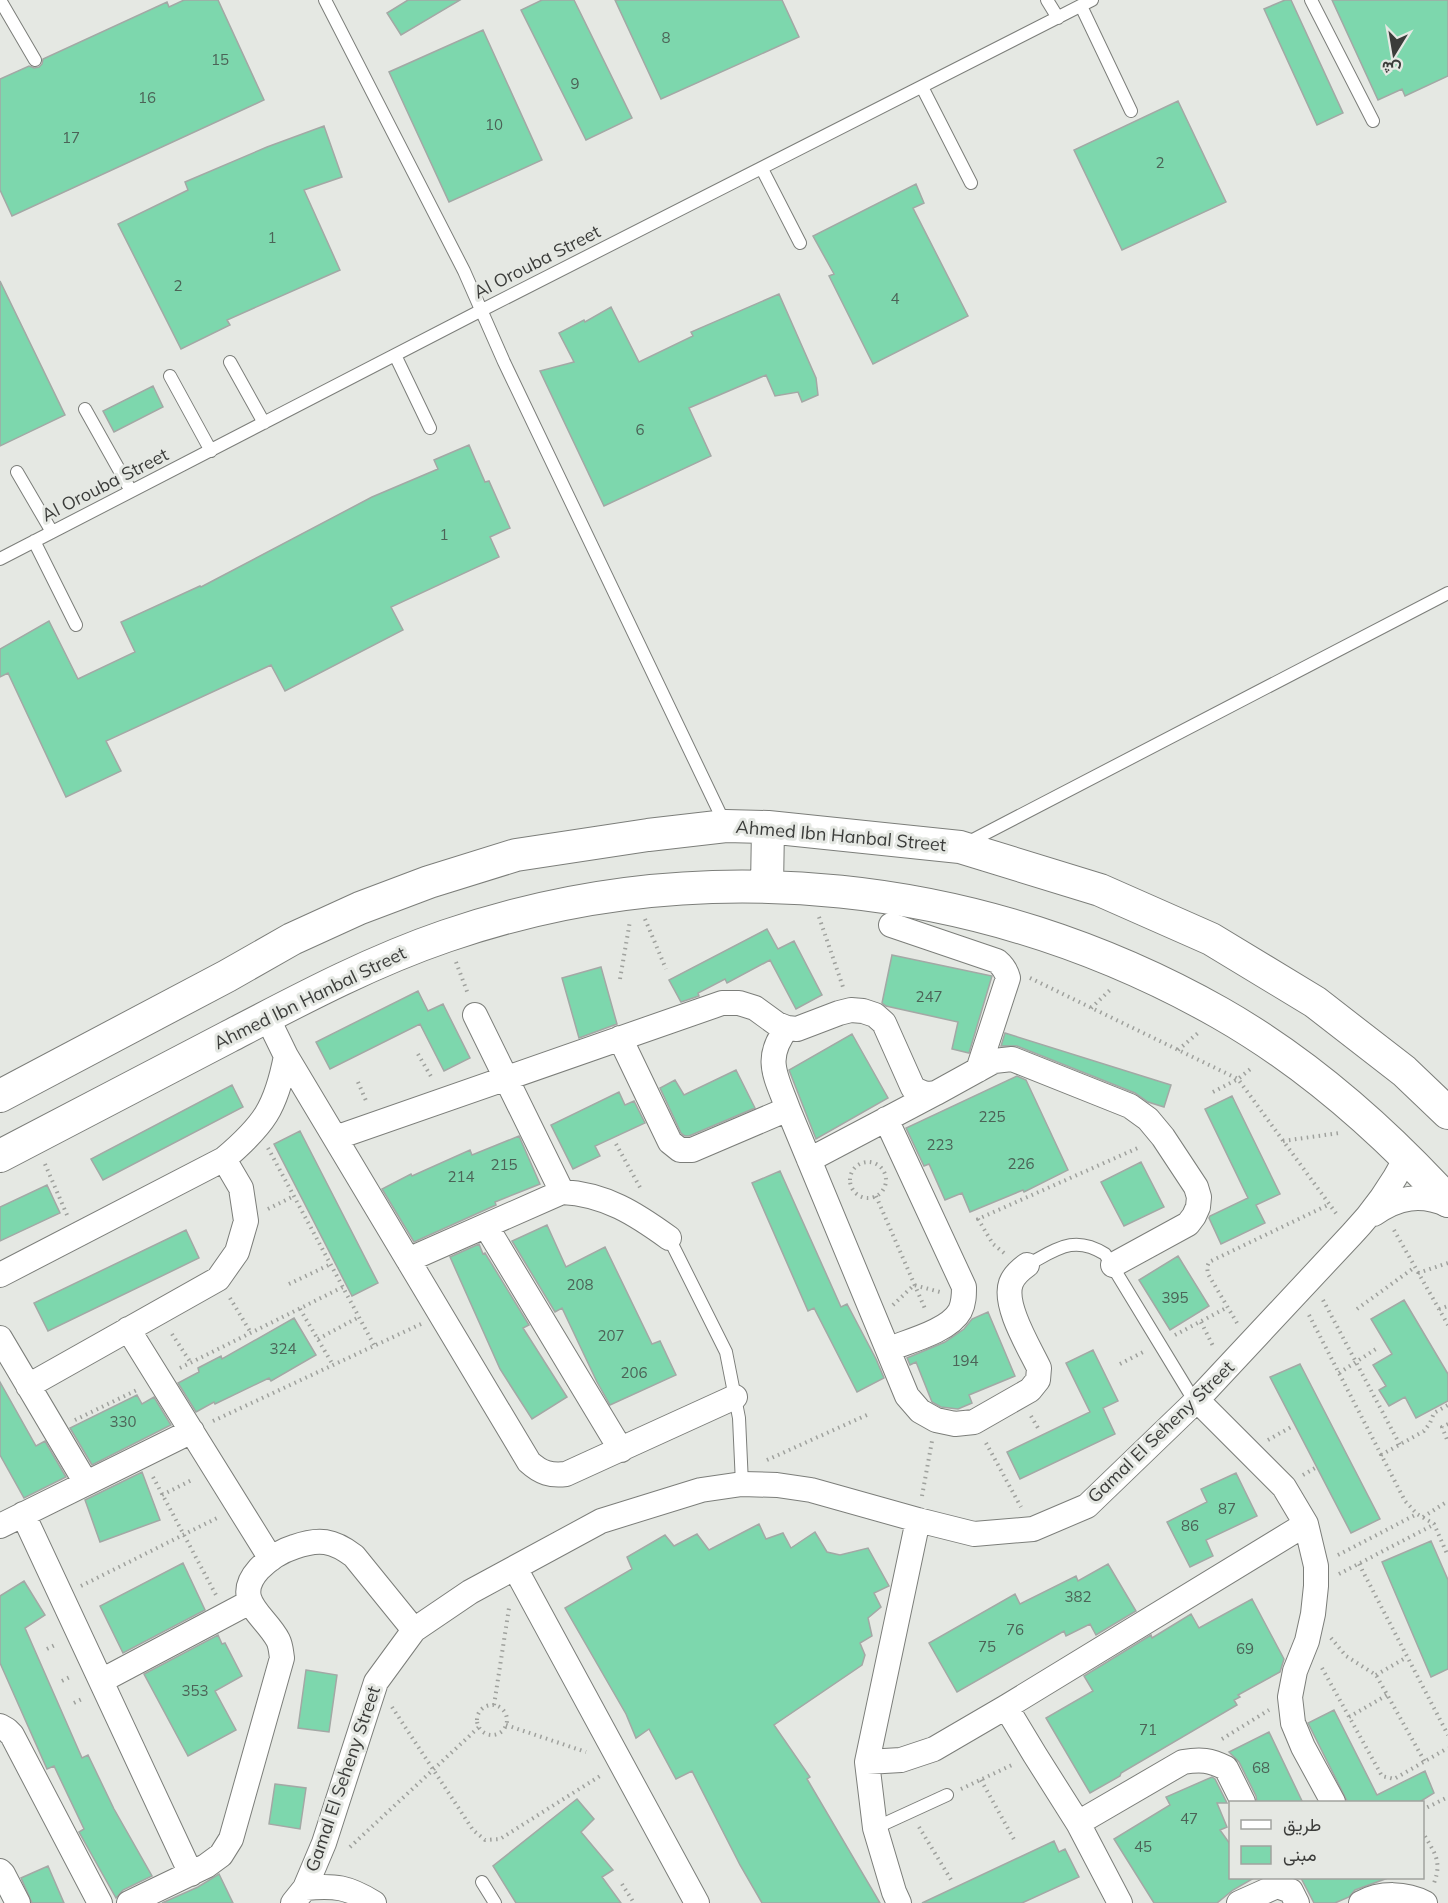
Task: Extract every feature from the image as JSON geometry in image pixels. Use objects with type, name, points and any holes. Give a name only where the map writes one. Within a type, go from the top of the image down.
[{"type":"street","name":"Ahmed Ibn Hanbal Street","points":[[0,1096],[227,976],[292,939],[360,908],[429,882],[516,855],[726,826],[768,827],[960,847],[1100,890],[1211,939],[1315,1002],[1404,1071],[1448,1113]]},
{"type":"street","points":[[767,887],[768,827]]},
{"type":"street","name":"Ahmed Ibn Hanbal Street","points":[[0,1156],[376,963],[446,936],[508,917],[571,903],[634,893],[688,888],[808,888],[891,897],[962,911],[1054,937],[1131,968],[1220,1013],[1276,1049],[1328,1087],[1407,1156],[1448,1203]]},
{"type":"street","points":[[891,925],[997,961],[1002,965],[1008,978],[978,1070]]},
{"type":"street","points":[[335,1138],[722,1004],[739,1004],[755,1008],[777,1024],[797,1029],[851,1010],[863,1011],[884,1023],[913,1088],[924,1093],[936,1093]]},
{"type":"street","points":[[475,1015],[562,1192]]},
{"type":"street","points":[[267,1017],[286,1056],[440,1314],[529,1462],[537,1469],[556,1476],[566,1474],[735,1397]]},
{"type":"street","points":[[787,1028],[777,1041],[773,1057],[774,1072],[907,1396],[920,1410],[936,1420],[955,1424],[974,1422],[1030,1390],[1038,1380],[1039,1368],[1011,1305],[1009,1294],[1012,1282],[1027,1265]]},
{"type":"street","points":[[620,1038],[670,1142],[680,1150],[692,1150],[788,1109]]},
{"type":"street","points":[[0,1275],[224,1159],[248,1139],[267,1114],[280,1086],[286,1056]]},
{"type":"street","points":[[809,1160],[994,1061],[1012,1059],[1130,1106],[1148,1119],[1163,1137],[1196,1187],[1199,1197],[1198,1207],[1188,1224],[1113,1265]]},
{"type":"street","points":[[886,1119],[964,1287],[961,1310],[954,1320],[935,1331],[889,1349]]},
{"type":"street","name":"Gamal El Seheny Street","points":[[299,1895],[324,1843],[376,1682],[414,1630],[470,1592],[601,1521],[742,1478],[811,1490],[918,1521],[974,1534],[1033,1529],[1087,1506],[1196,1401],[1367,1220],[1407,1156]]},
{"type":"street","points":[[28,1386],[218,1279],[237,1252],[246,1221],[241,1188],[224,1159]]},
{"type":"street","points":[[408,1260],[562,1192],[600,1198],[637,1215],[669,1238]]},
{"type":"street","points":[[1367,1220],[1391,1203],[1411,1198],[1425,1198],[1448,1203]]},
{"type":"street","points":[[486,1226],[621,1450]]},
{"type":"street","points":[[128,1329],[271,1559]]},
{"type":"street","points":[[0,1338],[86,1483]]},
{"type":"street","points":[[1196,1401],[1284,1487],[1306,1524],[1316,1576],[1313,1614],[1307,1641],[1295,1671],[1290,1697],[1293,1723],[1332,1801]]},
{"type":"street","points":[[0,1526],[192,1431]]},
{"type":"street","points":[[23,1514],[191,1874]]},
{"type":"street","points":[[899,1903],[875,1828],[867,1762],[918,1521]]},
{"type":"street","points":[[867,1762],[901,1760],[934,1749],[1306,1524]]},
{"type":"street","points":[[129,1903],[206,1866],[221,1855],[231,1839],[282,1658],[277,1639],[250,1602],[248,1593],[253,1577],[271,1559],[291,1547],[314,1541],[328,1542],[342,1547],[354,1556],[414,1630]]},
{"type":"street","points":[[515,1568],[697,1903]]},
{"type":"street","points":[[101,1681],[250,1602]]},
{"type":"street","points":[[1006,1707],[1078,1822],[1120,1903]]},
{"type":"street","points":[[0,1726],[12,1735],[100,1903]]},
{"type":"street","points":[[1078,1822],[1183,1762],[1198,1760],[1213,1762],[1226,1768],[1242,1801]]},
{"type":"street","points":[[0,1871],[18,1903]]},
{"type":"street","points":[[299,1895],[330,1886],[355,1891],[374,1903]]},
{"type":"street","points":[[1239,1903],[1277,1886],[1291,1891],[1297,1903]]},
{"type":"street","points":[[1372,1892],[1421,1901]]},
{"type":"lane","points":[[0,0],[35,60]]},
{"type":"lane","points":[[325,0],[464,271],[504,362],[726,826]]},
{"type":"lane","points":[[1047,0],[1058,18]]},
{"type":"lane","points":[[1311,0],[1373,121]]},
{"type":"lane","points":[[1086,3],[1131,111]]},
{"type":"lane","name":"Al Orouba Street","points":[[0,559],[482,310],[1086,3]]},
{"type":"lane","points":[[922,87],[970,183]]},
{"type":"lane","points":[[762,169],[800,243]]},
{"type":"lane","points":[[395,355],[430,428]]},
{"type":"lane","points":[[230,362],[264,423]]},
{"type":"lane","points":[[170,376],[211,451]]},
{"type":"lane","points":[[85,409],[131,491]]},
{"type":"lane","points":[[17,472],[52,532]]},
{"type":"lane","points":[[34,542],[76,625]]},
{"type":"lane","points":[[960,847],[1448,593]]},
{"type":"lane","points":[[669,1238],[726,1352],[739,1418],[742,1478]]},
{"type":"lane","points":[[1027,1265],[1067,1244],[1080,1243],[1105,1254],[1196,1401]]},
{"type":"lane","points":[[875,1828],[947,1795]]},
{"type":"lane","points":[[482,1882],[495,1903]]},
{"type":"path","points":[[808,888],[851,1010]]},
{"type":"path","points":[[634,893],[666,969]]},
{"type":"path","points":[[620,979],[634,893]]},
{"type":"path","points":[[446,936],[475,1015]]},
{"type":"path","points":[[1002,965],[1238,1079],[1330,1204],[1367,1220],[1415,1267],[1448,1325]]},
{"type":"path","points":[[1213,1092],[1238,1079],[1276,1049]]},
{"type":"path","points":[[258,1127],[375,1345]]},
{"type":"path","points":[[1283,1141],[1377,1128]]},
{"type":"path","points":[[1027,1265],[1008,1257],[993,1244],[978,1219],[1163,1137]]},
{"type":"path","points":[[34,1138],[75,1235]]},
{"type":"path","points":[[872,1163],[879,1166],[884,1173],[886,1180],[884,1188],[876,1196],[864,1197],[856,1194],[852,1188],[850,1180],[856,1166],[872,1163]]},
{"type":"path","points":[[876,1196],[935,1331]]},
{"type":"path","points":[[1250,1344],[1208,1274],[1209,1262],[1330,1204]]},
{"type":"path","points":[[1418,1273],[1448,1263]]},
{"type":"path","points":[[289,1284],[331,1264]]},
{"type":"path","points":[[1357,1309],[1415,1267]]},
{"type":"path","points":[[218,1279],[251,1333]]},
{"type":"path","points":[[915,1285],[964,1299]]},
{"type":"path","points":[[877,1320],[915,1285]]},
{"type":"path","points":[[1304,1286],[1356,1362],[1400,1444]]},
{"type":"path","points":[[1304,1286],[1339,1373],[1405,1502],[1417,1514],[1434,1524],[1448,1556]]},
{"type":"path","points":[[55,1431],[344,1287]]},
{"type":"path","points":[[1439,1309],[1448,1306]]},
{"type":"path","points":[[300,1309],[333,1365]]},
{"type":"path","points":[[158,1313],[191,1363]]},
{"type":"path","points":[[192,1431],[440,1314]]},
{"type":"path","points":[[318,1339],[359,1317]]},
{"type":"path","points":[[1339,1373],[1379,1347]]},
{"type":"path","points":[[1381,1455],[1424,1431],[1434,1413],[1448,1405]]},
{"type":"path","points":[[742,1478],[869,1414]]},
{"type":"path","points":[[918,1521],[936,1420]]},
{"type":"path","points":[[974,1422],[1033,1529]]},
{"type":"path","points":[[1448,1424],[1442,1427],[1448,1442]]},
{"type":"path","points":[[142,1456],[226,1614]]},
{"type":"path","points":[[162,1495],[215,1468]]},
{"type":"path","points":[[1423,1517],[1448,1502]]},
{"type":"path","points":[[62,1596],[239,1507]]},
{"type":"path","points":[[1316,1576],[1417,1514]]},
{"type":"path","points":[[1316,1576],[1359,1564],[1434,1524]]},
{"type":"path","points":[[1359,1564],[1448,1735]]},
{"type":"path","points":[[494,1705],[515,1568]]},
{"type":"path","points":[[1313,1614],[1346,1656],[1376,1675],[1425,1762]]},
{"type":"path","points":[[1307,1641],[1382,1776],[1394,1779],[1448,1748]]},
{"type":"path","points":[[1376,1675],[1407,1657]]},
{"type":"path","points":[[376,1682],[473,1830],[485,1840],[500,1839],[621,1763]]},
{"type":"path","points":[[1348,1717],[1387,1695]]},
{"type":"path","points":[[1183,1762],[1290,1697]]},
{"type":"path","points":[[487,1706],[500,1707],[507,1718],[506,1725],[503,1730],[490,1734],[484,1732],[477,1721],[478,1714],[487,1706]]},
{"type":"path","points":[[506,1725],[621,1763]]},
{"type":"path","points":[[348,1848],[479,1727]]},
{"type":"path","points":[[947,1795],[1035,1755]]},
{"type":"path","points":[[981,1780],[1016,1843]]},
{"type":"path","points":[[1424,1809],[1448,1797]]},
{"type":"path","points":[[910,1812],[953,1883]]},
{"type":"path","points":[[1421,1901],[1432,1888],[1438,1870],[1438,1861],[1424,1835]]},
{"type":"path","points":[[622,1884],[634,1903]]},
{"type":"building","points":[[184,0],[218,0],[264,100],[12,216],[0,190],[0,79],[29,66],[39,67],[43,59],[167,2],[169,7]]},
{"type":"building","points":[[408,0],[460,0],[401,35],[387,13]]},
{"type":"building","points":[[542,0],[574,0],[632,118],[586,140],[521,10]]},
{"type":"building","points":[[615,0],[782,0],[799,37],[661,99]]},
{"type":"building","points":[[1285,0],[1291,0],[1343,113],[1317,125],[1264,9]]},
{"type":"building","points":[[1332,0],[1448,0],[1448,76],[1405,96],[1402,89],[1378,100]]},
{"type":"building","points":[[483,30],[542,160],[449,202],[389,72]]},
{"type":"building","points":[[1178,101],[1226,202],[1122,250],[1074,150]]},
{"type":"building","points":[[324,126],[342,177],[304,190],[340,270],[227,320],[230,325],[181,349],[118,224],[188,190],[185,182],[267,147]]},
{"type":"building","points":[[916,184],[924,203],[913,208],[968,316],[873,364],[829,276],[834,274],[813,236]]},
{"type":"building","points":[[0,281],[65,415],[0,446]]},
{"type":"building","points":[[779,294],[816,378],[818,395],[802,402],[798,392],[775,396],[766,375],[689,408],[711,456],[604,506],[540,371],[574,362],[559,333],[611,307],[639,362],[693,336],[691,332]]},
{"type":"building","points":[[153,386],[163,407],[114,432],[103,411]]},
{"type":"building","points":[[469,445],[485,482],[489,481],[510,528],[490,537],[499,557],[391,607],[403,630],[285,691],[271,665],[106,741],[121,771],[66,797],[8,673],[0,677],[0,649],[49,621],[78,679],[135,652],[121,622],[201,587],[372,497],[438,469],[434,460]]},
{"type":"building","points":[[767,929],[778,949],[794,941],[822,995],[796,1009],[770,960],[727,983],[725,979],[698,993],[699,996],[681,1002],[669,980]]},
{"type":"building","points":[[892,955],[992,976],[969,1053],[952,1049],[958,1022],[886,1006],[882,1003]]},
{"type":"building","points":[[601,967],[617,1024],[579,1038],[562,978]]},
{"type":"building","points":[[418,991],[428,1011],[443,1004],[470,1058],[444,1071],[420,1024],[330,1069],[316,1042]]},
{"type":"building","points":[[1005,1033],[1171,1085],[1164,1107],[1148,1102],[1135,1093],[1017,1046],[1001,1046]]},
{"type":"building","points":[[852,1034],[888,1098],[816,1139],[789,1070]]},
{"type":"building","points":[[736,1070],[755,1108],[689,1136],[681,1133],[660,1088],[675,1080],[684,1095]]},
{"type":"building","points":[[1017,1076],[1026,1080],[1068,1170],[1024,1192],[1023,1190],[970,1212],[962,1193],[945,1200],[929,1164],[924,1166],[906,1128]]},
{"type":"building","points":[[232,1085],[243,1107],[103,1180],[91,1159]]},
{"type":"building","points":[[619,1092],[625,1105],[634,1101],[645,1123],[595,1146],[600,1156],[573,1169],[551,1125]]},
{"type":"building","points":[[1232,1096],[1280,1194],[1256,1205],[1265,1223],[1221,1244],[1210,1216],[1248,1198],[1205,1109]]},
{"type":"building","points":[[300,1131],[378,1283],[352,1296],[274,1144]]},
{"type":"building","points":[[519,1136],[540,1184],[495,1202],[496,1205],[414,1242],[382,1189],[411,1174],[412,1176],[470,1150],[472,1155]]},
{"type":"building","points":[[1141,1162],[1164,1207],[1124,1226],[1101,1182]]},
{"type":"building","points":[[780,1171],[841,1307],[847,1304],[884,1378],[857,1392],[814,1308],[808,1311],[752,1183]]},
{"type":"building","points":[[47,1185],[60,1213],[0,1241],[0,1207]]},
{"type":"building","points":[[547,1225],[566,1267],[605,1247],[652,1344],[660,1341],[676,1375],[610,1405],[562,1308],[555,1312],[512,1241]]},
{"type":"building","points":[[186,1230],[199,1258],[48,1331],[34,1303]]},
{"type":"building","points":[[479,1244],[483,1254],[485,1253],[529,1325],[523,1328],[567,1397],[532,1419],[500,1369],[450,1257]]},
{"type":"building","points":[[1178,1256],[1209,1306],[1170,1330],[1139,1280]]},
{"type":"building","points":[[1404,1300],[1448,1374],[1448,1401],[1416,1418],[1405,1397],[1389,1406],[1379,1390],[1386,1386],[1373,1365],[1392,1354],[1371,1319]]},
{"type":"building","points":[[988,1312],[1015,1376],[969,1395],[972,1403],[958,1409],[941,1407],[932,1402],[916,1362],[910,1365],[907,1358],[945,1342],[964,1329],[972,1319]]},
{"type":"building","points":[[294,1318],[316,1355],[271,1381],[269,1378],[196,1412],[178,1383],[199,1372],[198,1368],[221,1356],[222,1359]]},
{"type":"building","points":[[1093,1350],[1118,1401],[1103,1408],[1115,1434],[1020,1479],[1007,1452],[1090,1412],[1066,1363]]},
{"type":"building","points":[[1300,1364],[1380,1519],[1351,1533],[1270,1377]]},
{"type":"building","points":[[0,1382],[36,1446],[45,1441],[66,1477],[24,1498],[0,1455]]},
{"type":"building","points":[[137,1395],[142,1404],[154,1397],[171,1425],[92,1465],[70,1428]]},
{"type":"building","points":[[142,1472],[160,1520],[100,1542],[85,1500]]},
{"type":"building","points":[[1236,1473],[1257,1516],[1206,1540],[1213,1556],[1190,1567],[1167,1522],[1207,1502],[1201,1489]]},
{"type":"building","points":[[759,1524],[766,1539],[783,1533],[791,1548],[815,1532],[827,1552],[840,1555],[868,1548],[889,1586],[874,1593],[881,1607],[868,1618],[872,1636],[860,1643],[865,1655],[862,1665],[774,1725],[810,1777],[807,1779],[880,1903],[762,1903],[692,1771],[676,1779],[649,1729],[636,1738],[626,1714],[565,1608],[632,1569],[627,1557],[665,1535],[674,1546],[697,1534],[709,1550]]},
{"type":"building","points":[[1431,1541],[1448,1580],[1448,1669],[1431,1677],[1382,1562]]},
{"type":"building","points":[[183,1563],[205,1610],[123,1653],[100,1606]]},
{"type":"building","points":[[1108,1564],[1136,1611],[1096,1635],[1090,1624],[1066,1636],[1064,1631],[957,1692],[929,1643],[1015,1594],[1020,1604],[1076,1576],[1078,1581]]},
{"type":"building","points":[[24,1581],[45,1615],[25,1628],[82,1758],[88,1755],[114,1809],[152,1876],[123,1890],[116,1898],[79,1832],[84,1829],[54,1766],[47,1769],[0,1663],[0,1596]]},
{"type":"building","points":[[1252,1599],[1284,1659],[1280,1672],[1238,1695],[1240,1697],[1234,1700],[1237,1705],[1090,1793],[1046,1718],[1093,1691],[1084,1676],[1151,1635],[1152,1638],[1191,1614],[1199,1628]]},
{"type":"building","points":[[218,1635],[222,1644],[225,1643],[242,1676],[215,1691],[236,1730],[188,1756],[144,1674]]},
{"type":"building","points":[[306,1670],[337,1675],[329,1732],[298,1728]]},
{"type":"building","points":[[1334,1710],[1377,1795],[1425,1771],[1434,1793],[1421,1801],[1347,1801],[1308,1723]]},
{"type":"building","points":[[1269,1732],[1302,1801],[1257,1801],[1239,1762],[1229,1752]]},
{"type":"building","points":[[1212,1777],[1215,1779],[1227,1803],[1217,1803],[1227,1827],[1220,1830],[1229,1843],[1229,1879],[1252,1879],[1217,1903],[1154,1903],[1114,1839],[1170,1805],[1166,1797]]},
{"type":"building","points":[[275,1784],[306,1788],[300,1829],[269,1824]]},
{"type":"building","points":[[577,1799],[594,1819],[581,1832],[613,1870],[602,1877],[621,1903],[516,1903],[493,1866]]},
{"type":"building","points":[[1054,1841],[1059,1852],[1065,1849],[1079,1877],[1022,1903],[922,1903]]},
{"type":"building","points":[[48,1866],[64,1903],[32,1903],[21,1878]]},
{"type":"building","points":[[219,1874],[233,1903],[162,1903],[198,1887]]},
{"type":"building","points":[[1302,1879],[1385,1879],[1355,1890],[1349,1897],[1335,1903],[1314,1903]]}]
